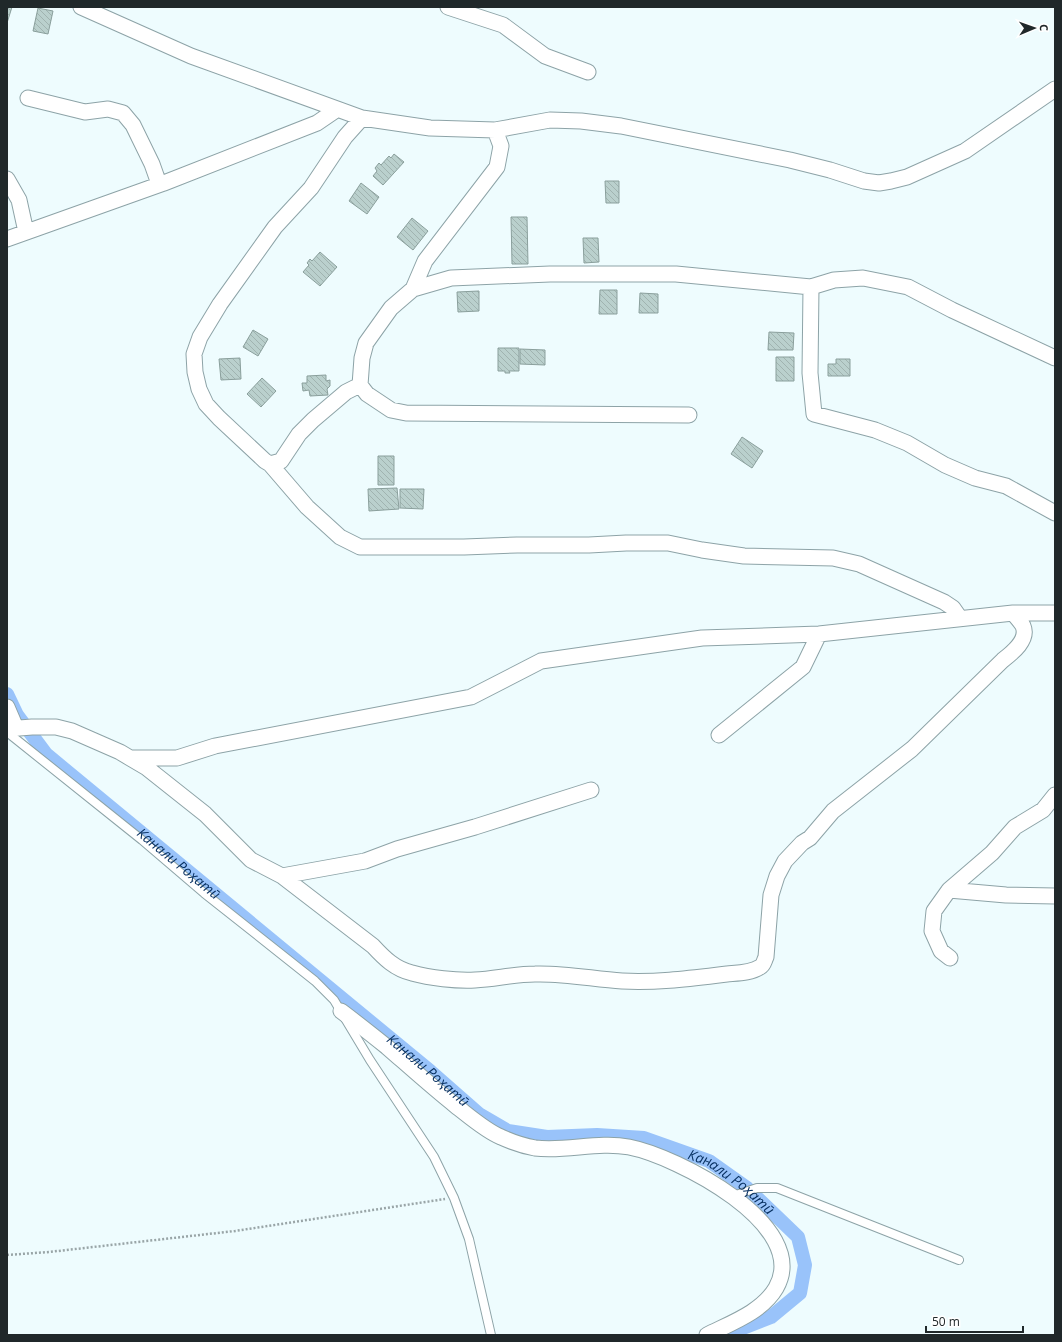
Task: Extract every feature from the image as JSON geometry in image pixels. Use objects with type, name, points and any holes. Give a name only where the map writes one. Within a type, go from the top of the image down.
[{"type":"street","points":[[80,7],[191,56],[336,110],[362,118],[430,128],[495,130],[550,120],[581,121],[621,126],[790,160],[830,170],[864,181],[891,181],[906,177],[965,151],[1055,89]]},
{"type":"street","points":[[448,7],[504,25],[545,56],[588,72]]},
{"type":"street","points":[[28,98],[85,112],[108,109],[123,113],[133,125],[152,164],[158,181],[164,183]]},
{"type":"street","points":[[7,239],[164,183],[317,123],[336,110]]},
{"type":"street","points":[[362,118],[345,137],[311,188],[275,228],[220,304],[200,337],[194,354],[195,372],[206,404],[218,418],[270,464],[307,507],[340,537],[360,546],[589,546],[626,543],[668,543],[744,556],[833,558],[859,564],[944,602],[953,608],[960,618]]},
{"type":"street","points":[[413,289],[425,261],[497,167],[501,146],[495,130]]},
{"type":"street","points":[[7,179],[19,200],[26,232]]},
{"type":"street","points":[[689,415],[406,413],[391,410],[367,394],[360,384],[362,358],[366,343],[391,308],[413,289],[450,278],[550,274],[676,274],[811,287],[834,280],[863,278],[908,287],[952,310],[1055,358]]},
{"type":"street","points":[[811,287],[810,373],[814,414],[875,430],[907,443],[945,465],[975,478],[1006,486],[1055,513]]},
{"type":"street","points":[[270,464],[281,460],[299,434],[313,420],[346,392],[360,384]]},
{"type":"street","points":[[7,707],[17,729],[56,727],[72,731],[120,752],[147,768],[205,814],[252,860],[282,876],[373,946],[381,955],[402,971],[447,979],[474,980],[534,974],[572,975],[623,981],[718,975],[746,972],[761,967],[764,963],[771,895],[777,876],[785,861],[802,843],[810,838],[833,810],[912,749],[1015,650],[1024,637],[1024,627],[1013,613]]},
{"type":"street","points":[[130,758],[177,758],[215,746],[471,697],[541,661],[702,638],[820,634],[1013,613],[1055,613]]},
{"type":"street","points":[[719,735],[803,667],[820,634]]},
{"type":"street","points":[[282,876],[365,861],[398,849],[475,827],[592,790]]},
{"type":"street","points":[[950,958],[941,951],[932,932],[934,911],[949,890],[992,853],[1015,827],[1043,810],[1055,795]]},
{"type":"street","points":[[949,890],[1006,895],[1055,896]]},
{"type":"street","points":[[341,1011],[387,1047],[439,1093],[499,1137],[536,1148],[611,1145],[629,1147],[673,1161],[718,1186],[738,1194],[772,1235],[780,1254],[782,1273],[776,1288],[768,1298],[749,1312],[707,1335]]},
{"type":"lane","points":[[17,729],[135,836],[315,981],[334,1000],[370,1060],[434,1157],[454,1198],[469,1239],[491,1335]]},
{"type":"lane","points":[[738,1194],[757,1188],[777,1188],[960,1260]]},
{"type":"path","points":[[7,1254],[49,1252],[235,1231],[454,1198]]},
{"type":"building","points":[[7,7],[12,7],[7,23]]},
{"type":"building","points":[[38,8],[53,11],[48,34],[33,31]]},
{"type":"building","points":[[394,154],[404,162],[383,185],[373,176],[377,171],[375,168],[379,163],[381,165],[389,156],[391,158]]},
{"type":"building","points":[[605,181],[619,181],[619,203],[606,203]]},
{"type":"building","points":[[361,183],[379,197],[367,214],[349,201]]},
{"type":"building","points":[[511,217],[527,217],[528,264],[512,264]]},
{"type":"building","points":[[412,218],[428,231],[413,250],[397,237]]},
{"type":"building","points":[[583,238],[598,238],[599,262],[584,263]]},
{"type":"building","points":[[320,252],[337,267],[320,286],[303,272],[309,265],[307,263],[310,259],[312,261]]},
{"type":"building","points":[[600,290],[617,290],[617,314],[599,314]]},
{"type":"building","points":[[479,291],[479,311],[458,312],[457,292]]},
{"type":"building","points":[[640,293],[658,294],[658,313],[639,313]]},
{"type":"building","points":[[253,330],[268,339],[258,356],[243,347]]},
{"type":"building","points":[[769,332],[794,333],[793,350],[768,350]]},
{"type":"building","points":[[498,348],[519,348],[519,371],[509,371],[510,373],[505,373],[505,371],[498,371]]},
{"type":"building","points":[[520,349],[545,350],[545,365],[520,364]]},
{"type":"building","points":[[776,357],[794,357],[794,381],[776,381]]},
{"type":"building","points":[[240,358],[241,379],[221,380],[219,359]]},
{"type":"building","points":[[836,359],[850,359],[850,376],[828,376],[828,364],[836,364]]},
{"type":"building","points":[[326,375],[326,381],[330,380],[330,386],[327,389],[328,395],[310,396],[309,390],[303,391],[302,383],[307,383],[307,376]]},
{"type":"building","points":[[262,378],[276,391],[261,407],[247,394]]},
{"type":"building","points":[[742,437],[763,451],[752,468],[731,454]]},
{"type":"building","points":[[378,456],[394,456],[394,485],[378,485]]},
{"type":"building","points":[[397,488],[399,509],[369,511],[368,489]]},
{"type":"building","points":[[400,489],[424,489],[423,509],[400,508]]},
{"type":"waterway","name":"Канали Роҳатӣ","points":[[7,694],[17,715],[46,754],[430,1071],[479,1114],[508,1131],[547,1137],[597,1135],[644,1138],[709,1161],[747,1188],[798,1237],[805,1265],[800,1293],[771,1317],[725,1335]]}]
